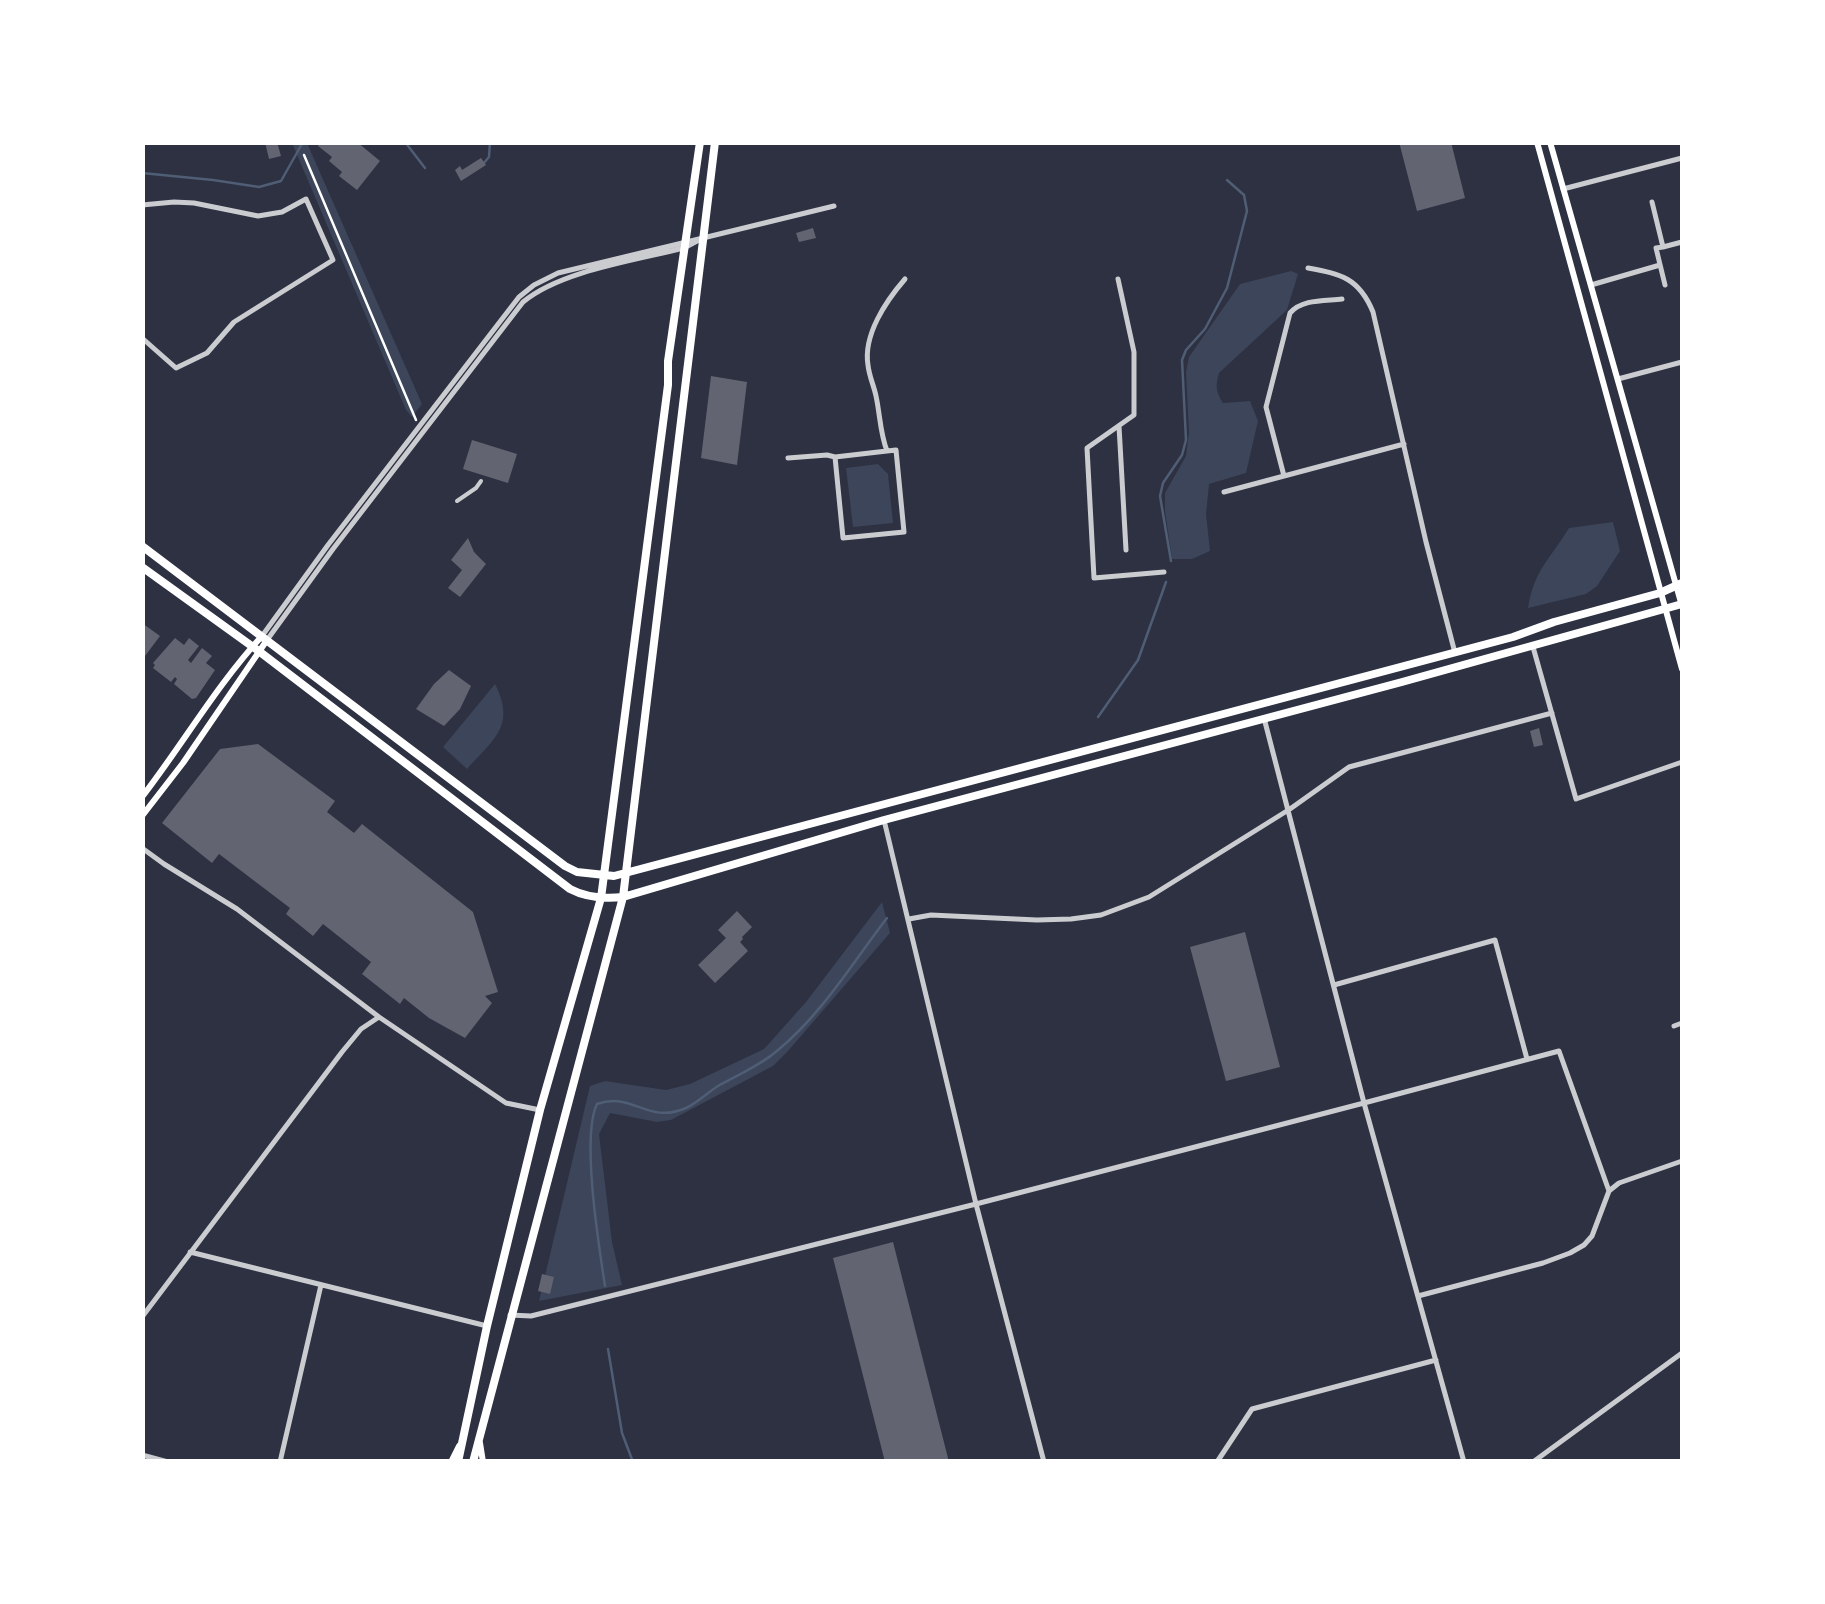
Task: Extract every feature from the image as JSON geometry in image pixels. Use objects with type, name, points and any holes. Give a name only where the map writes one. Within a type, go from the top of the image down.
[{"type":"main road","points":[[454,1462],[466,1426],[540,1110],[601,898],[668,361],[700,142]]},
{"type":"main road","points":[[478,1462],[482,1428],[510,1315],[623,896],[715,142]]},
{"type":"main road","points":[[1537,142],[1682,669]]},
{"type":"main road","points":[[142,568],[256,649],[570,889],[601,898],[623,896],[884,820],[1682,605],[1680,585],[1550,142]]},
{"type":"main road","points":[[142,546],[565,866],[605,876],[626,874],[1455,653],[1680,585]]},
{"type":"main road","points":[[142,797],[174,757],[197,718],[265,638]]},
{"type":"main road","points":[[142,816],[183,763],[256,649]]},
{"type":"street","points":[[1564,188],[1682,158]]},
{"type":"street","points":[[142,205],[194,203],[258,216],[282,212],[306,198],[333,260],[234,322],[207,353],[176,368],[142,338]]},
{"type":"street","points":[[1652,202],[1662,246]]},
{"type":"street","points":[[265,638],[309,586],[333,549],[523,302],[538,290],[703,238],[834,206]]},
{"type":"street","points":[[1665,284],[1656,248],[1682,242]]},
{"type":"street","points":[[265,638],[419,426],[508,309],[528,289],[558,273],[685,244]]},
{"type":"street","points":[[1591,284],[1660,265]]},
{"type":"street","points":[[1308,268],[1335,272],[1346,278],[1367,297],[1373,312],[1455,653]]},
{"type":"street","points":[[1118,279],[1134,352],[1134,415],[1087,448],[1094,578],[1164,572]]},
{"type":"street","points":[[886,451],[868,364],[868,346],[876,323],[905,280]]},
{"type":"street","points":[[1284,476],[1266,408],[1290,313],[1304,304],[1342,299]]},
{"type":"street","points":[[142,357],[142,365]]},
{"type":"street","points":[[1618,379],[1682,362]]},
{"type":"street","points":[[1119,426],[1126,550]]},
{"type":"street","points":[[1224,492],[1405,444]]},
{"type":"street","points":[[788,458],[896,450],[904,532],[843,538],[834,457]]},
{"type":"street","points":[[457,501],[481,481]]},
{"type":"street","points":[[1532,644],[1576,799],[1682,762]]},
{"type":"street","points":[[908,918],[931,915],[1038,920],[1101,915],[1149,896],[1290,809],[1348,767],[1552,713]]},
{"type":"street","points":[[1264,718],[1364,1102],[1464,1462]]},
{"type":"street","points":[[884,820],[976,1204],[1044,1462]]},
{"type":"street","points":[[142,848],[237,909],[379,1017],[506,1102],[540,1110]]},
{"type":"street","points":[[1334,985],[1495,940],[1527,1059]]},
{"type":"street","points":[[142,1317],[342,1052],[379,1017]]},
{"type":"street","points":[[1674,1026],[1682,1023]]},
{"type":"street","points":[[510,1315],[531,1316],[1559,1051],[1609,1191]]},
{"type":"street","points":[[1418,1296],[1570,1253],[1592,1236],[1609,1191],[1682,1160]]},
{"type":"street","points":[[190,1252],[487,1326]]},
{"type":"street","points":[[280,1462],[321,1285]]},
{"type":"street","points":[[1533,1462],[1682,1353]]},
{"type":"street","points":[[1217,1462],[1252,1409],[1436,1360]]},
{"type":"street","points":[[142,1455],[168,1462]]},
{"type":"path","points":[[304,155],[419,426]]},
{"type":"shaded area","points":[[292,143],[307,143],[422,404],[412,417],[406,410]]},
{"type":"shaded area","points":[[1291,271],[1298,274],[1287,310],[1219,373],[1217,389],[1223,403],[1250,401],[1258,421],[1246,473],[1209,484],[1206,514],[1210,551],[1192,559],[1172,559],[1165,493],[1186,456],[1189,357],[1240,284]]},
{"type":"shaded area","points":[[878,464],[888,474],[893,523],[853,527],[846,468]]},
{"type":"shaded area","points":[[1613,522],[1620,551],[1597,586],[1586,594],[1528,608],[1539,574],[1569,528]]},
{"type":"shaded area","points":[[495,684],[503,711],[499,731],[467,769],[443,747]]},
{"type":"shaded area","points":[[882,902],[890,933],[773,1066],[671,1120],[657,1122],[610,1113],[599,1134],[612,1242],[622,1285],[539,1301],[590,1086],[605,1081],[666,1090],[690,1084],[764,1049],[806,1002]]},
{"type":"building","points":[[265,142],[277,142],[281,156],[269,159]]},
{"type":"building","points":[[320,142],[357,142],[380,161],[357,190],[339,176],[342,172],[318,146]]},
{"type":"building","points":[[1399,142],[1451,142],[1465,198],[1417,211]]},
{"type":"building","points":[[481,158],[486,165],[461,181],[455,170]]},
{"type":"building","points":[[813,228],[816,238],[799,242],[796,233]]},
{"type":"building","points":[[711,376],[747,382],[737,465],[701,458]]},
{"type":"building","points":[[472,440],[517,454],[508,483],[463,469]]},
{"type":"building","points":[[468,538],[474,552],[486,564],[460,597],[448,588],[462,570],[451,560]]},
{"type":"building","points":[[142,623],[160,636],[142,660]]},
{"type":"building","points":[[175,638],[184,645],[189,638],[199,646],[188,660],[191,663],[202,648],[212,656],[206,663],[215,670],[196,698],[174,684],[175,677],[171,682],[153,668]]},
{"type":"building","points":[[449,670],[471,686],[460,709],[444,726],[416,709]]},
{"type":"building","points":[[1539,728],[1543,745],[1534,747],[1530,731]]},
{"type":"building","points":[[258,744],[335,801],[327,812],[354,833],[362,824],[473,912],[498,992],[485,996],[492,1003],[465,1038],[429,1018],[404,998],[400,1004],[362,974],[371,962],[323,924],[313,936],[286,914],[290,908],[219,854],[212,863],[162,823],[220,749]]},
{"type":"building","points":[[737,911],[752,927],[740,942],[748,951],[715,983],[698,965],[726,938],[718,930]]},
{"type":"building","points":[[1245,932],[1280,1067],[1226,1081],[1190,947]]},
{"type":"building","points":[[893,1242],[949,1462],[885,1462],[833,1258]]},
{"type":"building","points":[[542,1274],[554,1277],[550,1294],[538,1291]]},
{"type":"waterway","points":[[142,173],[259,187],[281,181],[303,142]]},
{"type":"waterway","points":[[405,142],[425,168]]},
{"type":"waterway","points":[[483,164],[489,157],[490,142]]},
{"type":"waterway","points":[[1171,561],[1160,496],[1186,440],[1182,360],[1205,329],[1227,288],[1247,211],[1244,195],[1227,180]]},
{"type":"waterway","points":[[1098,717],[1138,660],[1166,582]]},
{"type":"waterway","points":[[605,1286],[591,1165],[597,1104],[621,1102],[650,1111],[672,1112],[690,1106],[764,1060],[809,1020],[887,918]]},
{"type":"waterway","points":[[608,1349],[622,1433],[633,1462]]}]
